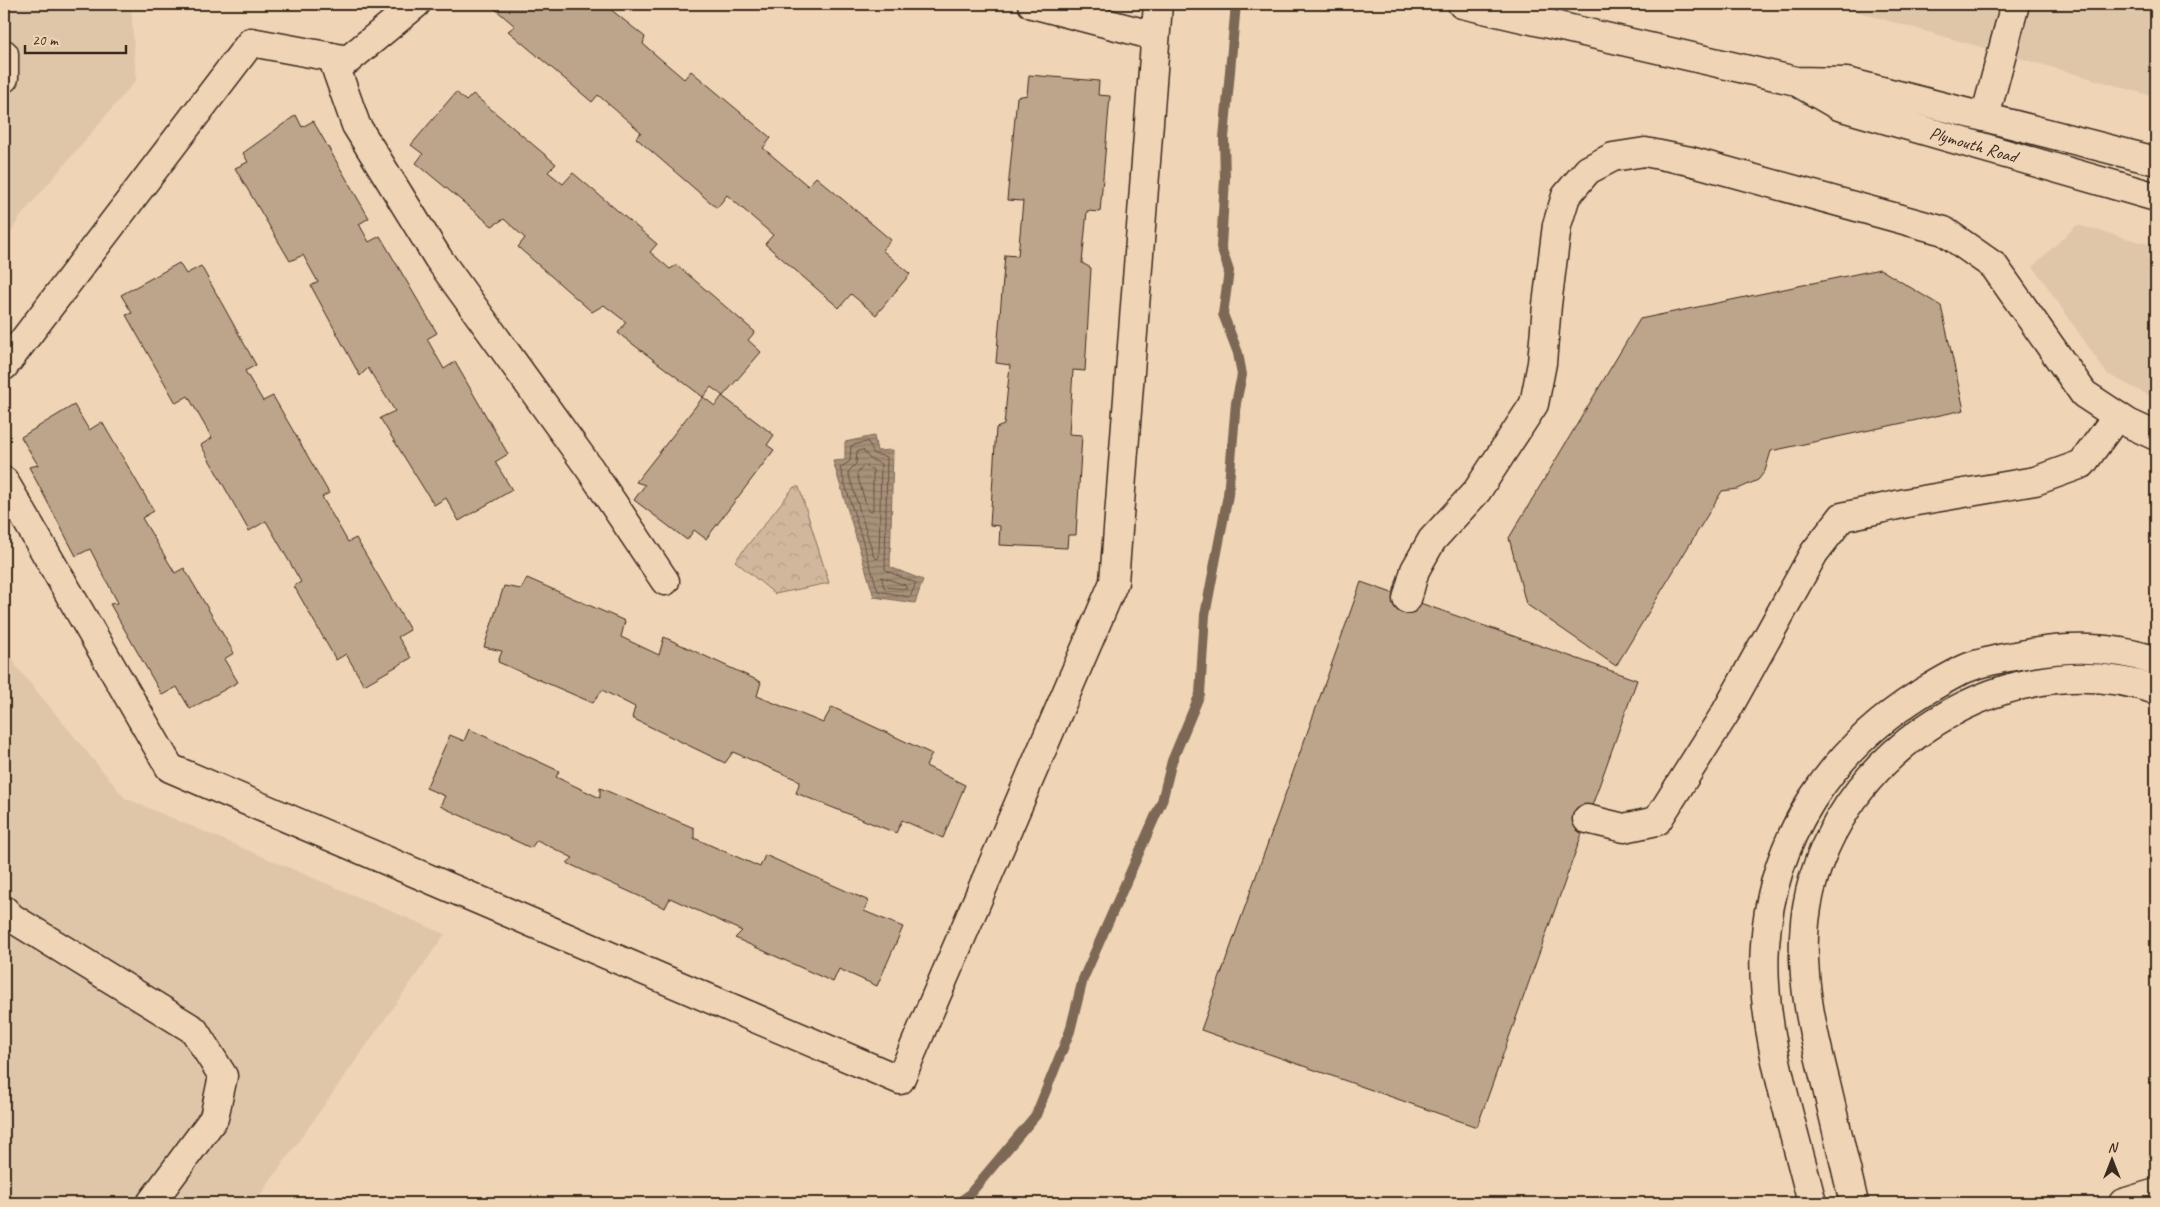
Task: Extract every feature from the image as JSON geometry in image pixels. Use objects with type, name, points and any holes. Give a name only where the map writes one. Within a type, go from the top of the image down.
[{"type":"main road","points":[[4,366],[251,42],[348,60],[416,4]]},
{"type":"main road","points":[[1032,4],[1155,36]]},
{"type":"main road","points":[[4,481],[170,768],[900,1080],[1114,582],[1158,4]]},
{"type":"main road","name":"Plymouth Road","points":[[1462,4],[1796,81],[1847,82],[2156,161]]},
{"type":"main road","points":[[1984,118],[2015,4]]},
{"type":"main road","points":[[4,54],[4,78]]},
{"type":"main road","points":[[332,57],[356,125],[438,258],[590,470],[665,581]]},
{"type":"main road","name":"Plymouth Road","points":[[1796,81],[1839,106],[2156,197]]},
{"type":"main road","points":[[1407,599],[1415,570],[1432,540],[1477,491],[1534,404],[1542,363],[1547,305],[1558,225],[1566,196],[1588,170],[1613,157],[1645,152],[1690,162],[1944,231],[1994,266],[2084,394],[2117,416],[2156,436]]},
{"type":"main road","points":[[1587,819],[1624,828],[1657,822],[1726,712],[1814,554],[1842,517],[1911,502],[2035,481],[2082,464],[2117,416]]},
{"type":"main road","points":[[1812,1203],[1797,1145],[1770,1019],[1764,947],[1772,891],[1780,865],[1804,811],[1823,781],[1870,730],[1898,709],[1967,668],[2003,658],[2076,648],[2108,649],[2156,661]]},
{"type":"main road","points":[[1854,1203],[1808,1010],[1804,969],[1804,934],[1808,902],[1817,868],[1831,836],[1850,804],[1894,752],[1953,710],[1987,695],[2024,684],[2064,679],[2107,680],[2156,690]]},
{"type":"main road","points":[[4,910],[12,918],[194,1030],[223,1076],[214,1118],[151,1203]]},
{"type":"main road","points":[[2123,1203],[2156,1193]]},
{"type":"shaded area","points":[[4,4],[131,4],[136,80],[21,216],[4,243]]},
{"type":"shaded area","points":[[1830,4],[2156,4],[2156,97]]},
{"type":"shaded area","points":[[2077,225],[2156,246],[2156,399],[2107,374],[2033,266]]},
{"type":"shaded area","points":[[4,637],[16,666],[125,798],[445,934],[255,1203],[4,1203]]},
{"type":"green space","points":[[794,487],[799,487],[829,583],[775,594],[735,561]]},
{"type":"water","points":[[874,436],[877,451],[893,450],[890,567],[923,580],[915,603],[874,597],[833,461],[845,460],[845,442]]},
{"type":"building","points":[[499,4],[604,4],[645,37],[643,44],[684,79],[691,71],[771,138],[763,148],[808,186],[816,177],[891,240],[882,250],[910,274],[876,315],[851,294],[839,308],[765,244],[773,235],[727,195],[717,208],[636,138],[641,132],[598,95],[592,102],[508,31],[515,26],[495,9]]},
{"type":"building","points":[[1029,75],[1099,81],[1098,95],[1110,96],[1100,212],[1087,211],[1082,263],[1091,268],[1085,371],[1073,370],[1069,434],[1082,435],[1076,535],[1068,535],[1067,548],[999,545],[1000,526],[990,525],[996,428],[1004,425],[1010,365],[996,363],[1005,255],[1018,256],[1023,201],[1007,200],[1017,97],[1027,95]]},
{"type":"building","points":[[456,92],[466,101],[473,94],[556,164],[548,172],[563,184],[573,173],[657,244],[650,252],[670,269],[677,265],[755,332],[748,340],[761,352],[723,396],[711,387],[703,397],[618,333],[626,322],[604,305],[592,312],[518,247],[525,238],[504,219],[492,226],[416,163],[423,154],[411,145]]},
{"type":"building","points":[[296,115],[302,127],[313,121],[369,218],[359,224],[369,242],[380,236],[437,333],[427,339],[444,369],[455,362],[508,454],[495,462],[512,490],[459,521],[446,498],[434,505],[380,418],[395,411],[368,368],[360,376],[311,286],[318,282],[303,255],[290,261],[235,168],[248,162],[243,153]]},
{"type":"building","points":[[179,263],[186,274],[201,266],[256,365],[245,371],[263,401],[273,396],[329,493],[322,497],[348,542],[356,538],[410,630],[398,637],[411,658],[364,685],[346,654],[336,660],[294,586],[301,582],[266,521],[249,531],[201,445],[212,438],[188,396],[176,403],[126,315],[132,313],[121,295]]},
{"type":"building","points":[[1880,269],[1941,306],[1964,410],[1771,451],[1765,471],[1758,480],[1738,489],[1722,491],[1616,666],[1526,604],[1509,538],[1640,319]]},
{"type":"building","points":[[722,396],[774,435],[767,445],[774,450],[706,539],[694,530],[687,540],[634,500],[645,485],[636,482],[703,397],[715,406]]},
{"type":"building","points":[[74,405],[89,430],[102,422],[154,511],[142,518],[175,573],[184,568],[234,653],[224,659],[238,682],[190,709],[177,687],[162,695],[110,604],[118,603],[90,549],[76,556],[29,467],[38,465],[21,437]]},
{"type":"building","points":[[527,578],[625,621],[621,637],[659,655],[664,637],[761,682],[757,696],[823,723],[832,707],[932,754],[926,766],[965,785],[943,838],[902,820],[896,833],[796,793],[800,781],[733,752],[725,763],[632,718],[635,707],[602,690],[593,703],[498,662],[502,651],[484,647],[504,586],[521,589]]},
{"type":"building","points":[[1361,582],[1637,680],[1477,1127],[1201,1030]]},
{"type":"building","points":[[469,729],[559,771],[556,777],[600,798],[600,788],[694,828],[694,838],[760,867],[765,855],[869,901],[864,911],[903,927],[877,986],[839,969],[833,982],[735,938],[742,931],[670,898],[665,908],[567,863],[573,858],[537,840],[531,848],[440,806],[445,796],[426,788],[450,735],[464,741]]},
{"type":"waterway","points":[[957,1203],[968,1196],[1036,1115],[1070,1031],[1083,979],[1162,801],[1172,761],[1200,694],[1205,615],[1228,495],[1236,403],[1242,375],[1238,353],[1223,314],[1229,271],[1221,247],[1225,179],[1224,138],[1236,4]]}]
